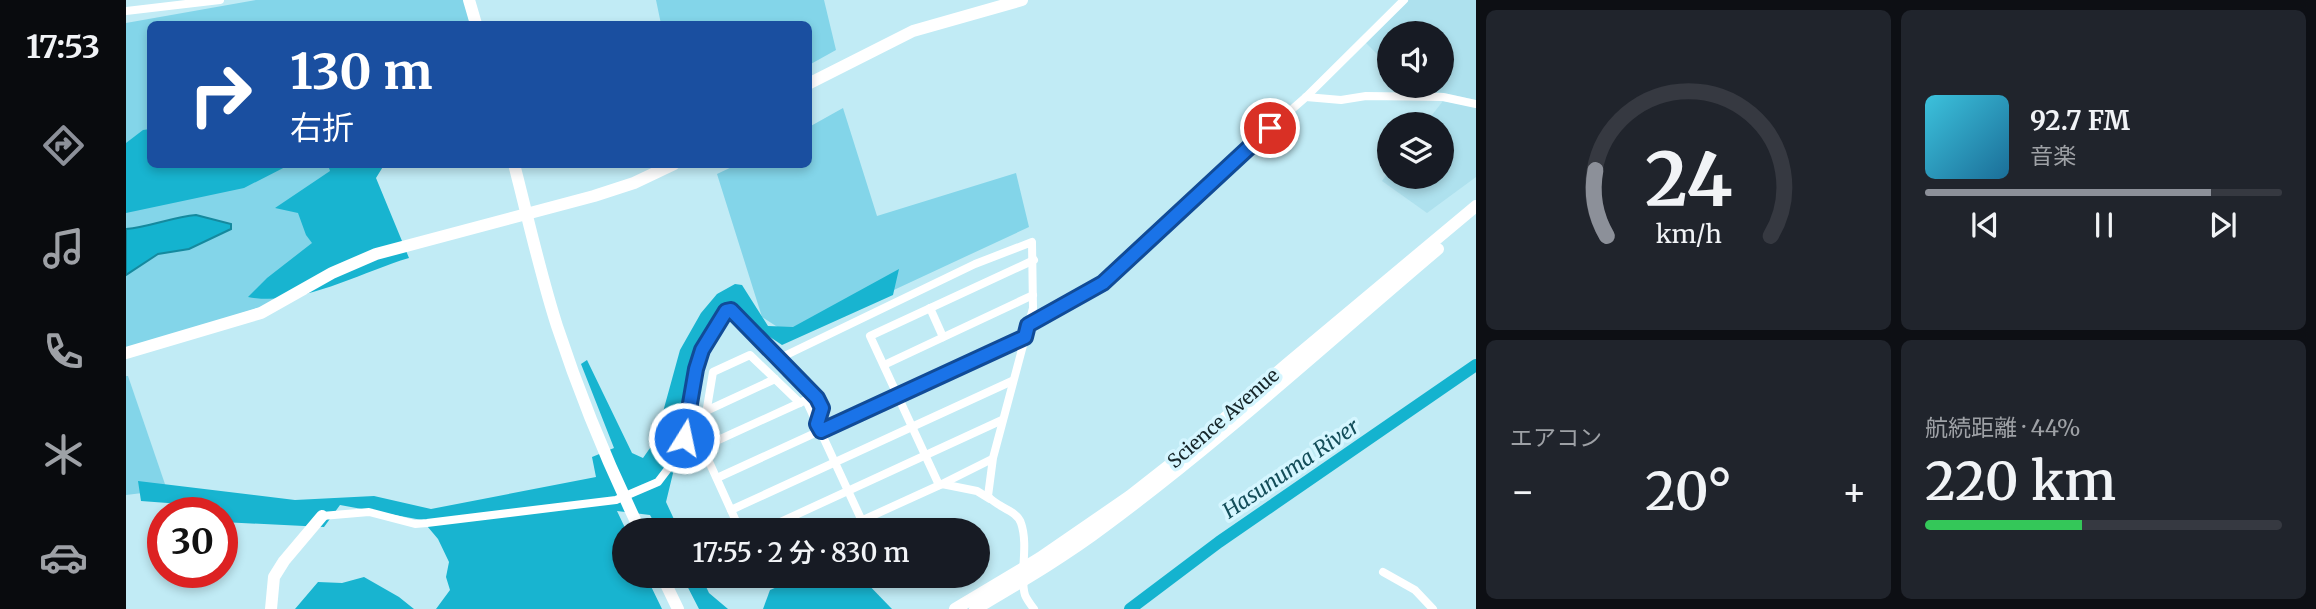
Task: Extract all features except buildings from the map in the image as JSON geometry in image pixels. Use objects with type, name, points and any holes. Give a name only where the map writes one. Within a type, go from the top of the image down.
[{"type":"street","points":[[126,11],[220,0]]},
{"type":"street","points":[[469,0],[475,21]]},
{"type":"street","points":[[812,82],[913,32],[1004,3],[1022,0]]},
{"type":"street","points":[[1028,325],[1103,283],[1306,97],[1404,0]]},
{"type":"street","points":[[1306,97],[1341,100],[1366,96],[1443,97],[1476,104]]},
{"type":"street","points":[[515,168],[569,360],[601,446],[634,518]]},
{"type":"street","points":[[126,353],[261,313],[332,273],[376,254],[527,215],[634,183],[666,168]]},
{"type":"street","name":"Science Avenue","points":[[975,609],[1181,456],[1476,206]]},
{"type":"street","name":"Science Avenue","points":[[955,609],[1025,573],[1104,527],[1200,452],[1476,218]]},
{"type":"street","points":[[778,359],[975,264],[1032,242],[1033,308],[992,460],[988,496],[990,500]]},
{"type":"street","points":[[940,485],[870,336],[1034,260]]},
{"type":"street","points":[[884,365],[1033,295]]},
{"type":"street","points":[[930,308],[943,337]]},
{"type":"street","points":[[271,609],[274,577],[322,516],[369,512],[415,524],[427,523],[616,500],[658,482],[677,457],[684,438],[702,350],[726,311],[731,310],[820,402],[822,411],[819,427]]},
{"type":"street","points":[[717,478],[819,427],[898,395],[1025,337]]},
{"type":"street","points":[[735,518],[701,444],[713,372],[750,355],[800,403]]},
{"type":"street","points":[[706,411],[775,379]]},
{"type":"street","points":[[731,510],[1012,381]]},
{"type":"street","points":[[703,447],[806,400],[861,518]]},
{"type":"street","points":[[789,518],[1002,420]]},
{"type":"street","points":[[866,518],[992,460]]},
{"type":"street","points":[[940,485],[977,491],[1012,513],[1021,522],[1026,551],[1026,596],[1034,609]]},
{"type":"street","points":[[1383,572],[1415,590],[1433,609]]},
{"type":"street","points":[[668,588],[678,609]]},
{"type":"shaded area","points":[[256,0],[464,0],[469,21],[147,21],[147,168],[376,168],[273,303],[126,350],[126,23]]},
{"type":"shaded area","points":[[656,0],[824,0],[836,50],[812,63],[812,21],[660,21]]},
{"type":"shaded area","points":[[1406,0],[1476,0],[1476,100],[1454,95],[1454,21],[1386,21]]},
{"type":"shaded area","points":[[1377,30],[1377,54],[1365,42]]},
{"type":"shaded area","points":[[1443,101],[1476,107],[1476,177],[1427,213],[1393,189],[1454,189],[1454,112],[1434,112]]},
{"type":"shaded area","points":[[843,108],[877,216],[1016,173],[1029,227],[793,337],[762,317],[717,174],[730,168],[812,168],[812,125]]},
{"type":"shaded area","points":[[147,129],[147,168],[283,168],[244,188],[126,213],[126,143]]},
{"type":"shaded area","points":[[329,168],[382,168],[376,178],[409,258],[309,293],[268,299],[248,297],[267,278],[312,243],[298,213],[275,208],[330,171]]},
{"type":"shaded area","points":[[196,215],[231,224],[231,229],[189,249],[158,254],[126,275],[126,229]]},
{"type":"shaded area","points":[[899,269],[893,295],[782,345],[764,333],[734,305],[715,315],[678,415],[674,469],[666,502],[673,518],[652,518],[650,515],[617,511],[620,518],[612,518],[612,588],[652,588],[662,609],[436,609],[450,590],[446,577],[449,562],[438,539],[422,520],[340,505],[324,527],[238,523],[238,497],[147,497],[147,501],[141,501],[138,481],[295,500],[374,496],[431,509],[596,477],[592,457],[614,448],[581,364],[587,360],[632,453],[643,458],[655,441],[680,350],[701,313],[717,294],[735,284],[742,285],[768,326],[793,327]]},
{"type":"shaded area","points":[[128,376],[167,490],[126,495]]},
{"type":"shaded area","points":[[364,577],[414,609],[295,609],[318,582],[342,583]]},
{"type":"shaded area","points":[[688,588],[707,588],[728,609],[699,609]]},
{"type":"shaded area","points":[[872,588],[892,609],[763,609],[770,590]]},
{"type":"waterway","name":"Hasunuma River","points":[[1130,609],[1219,542],[1476,365]]},
{"type":"route","points":[[684,438],[702,350],[726,311],[731,310],[817,398],[822,408],[817,424],[821,431],[1025,337],[1028,325],[1103,283],[1270,128]]}]
